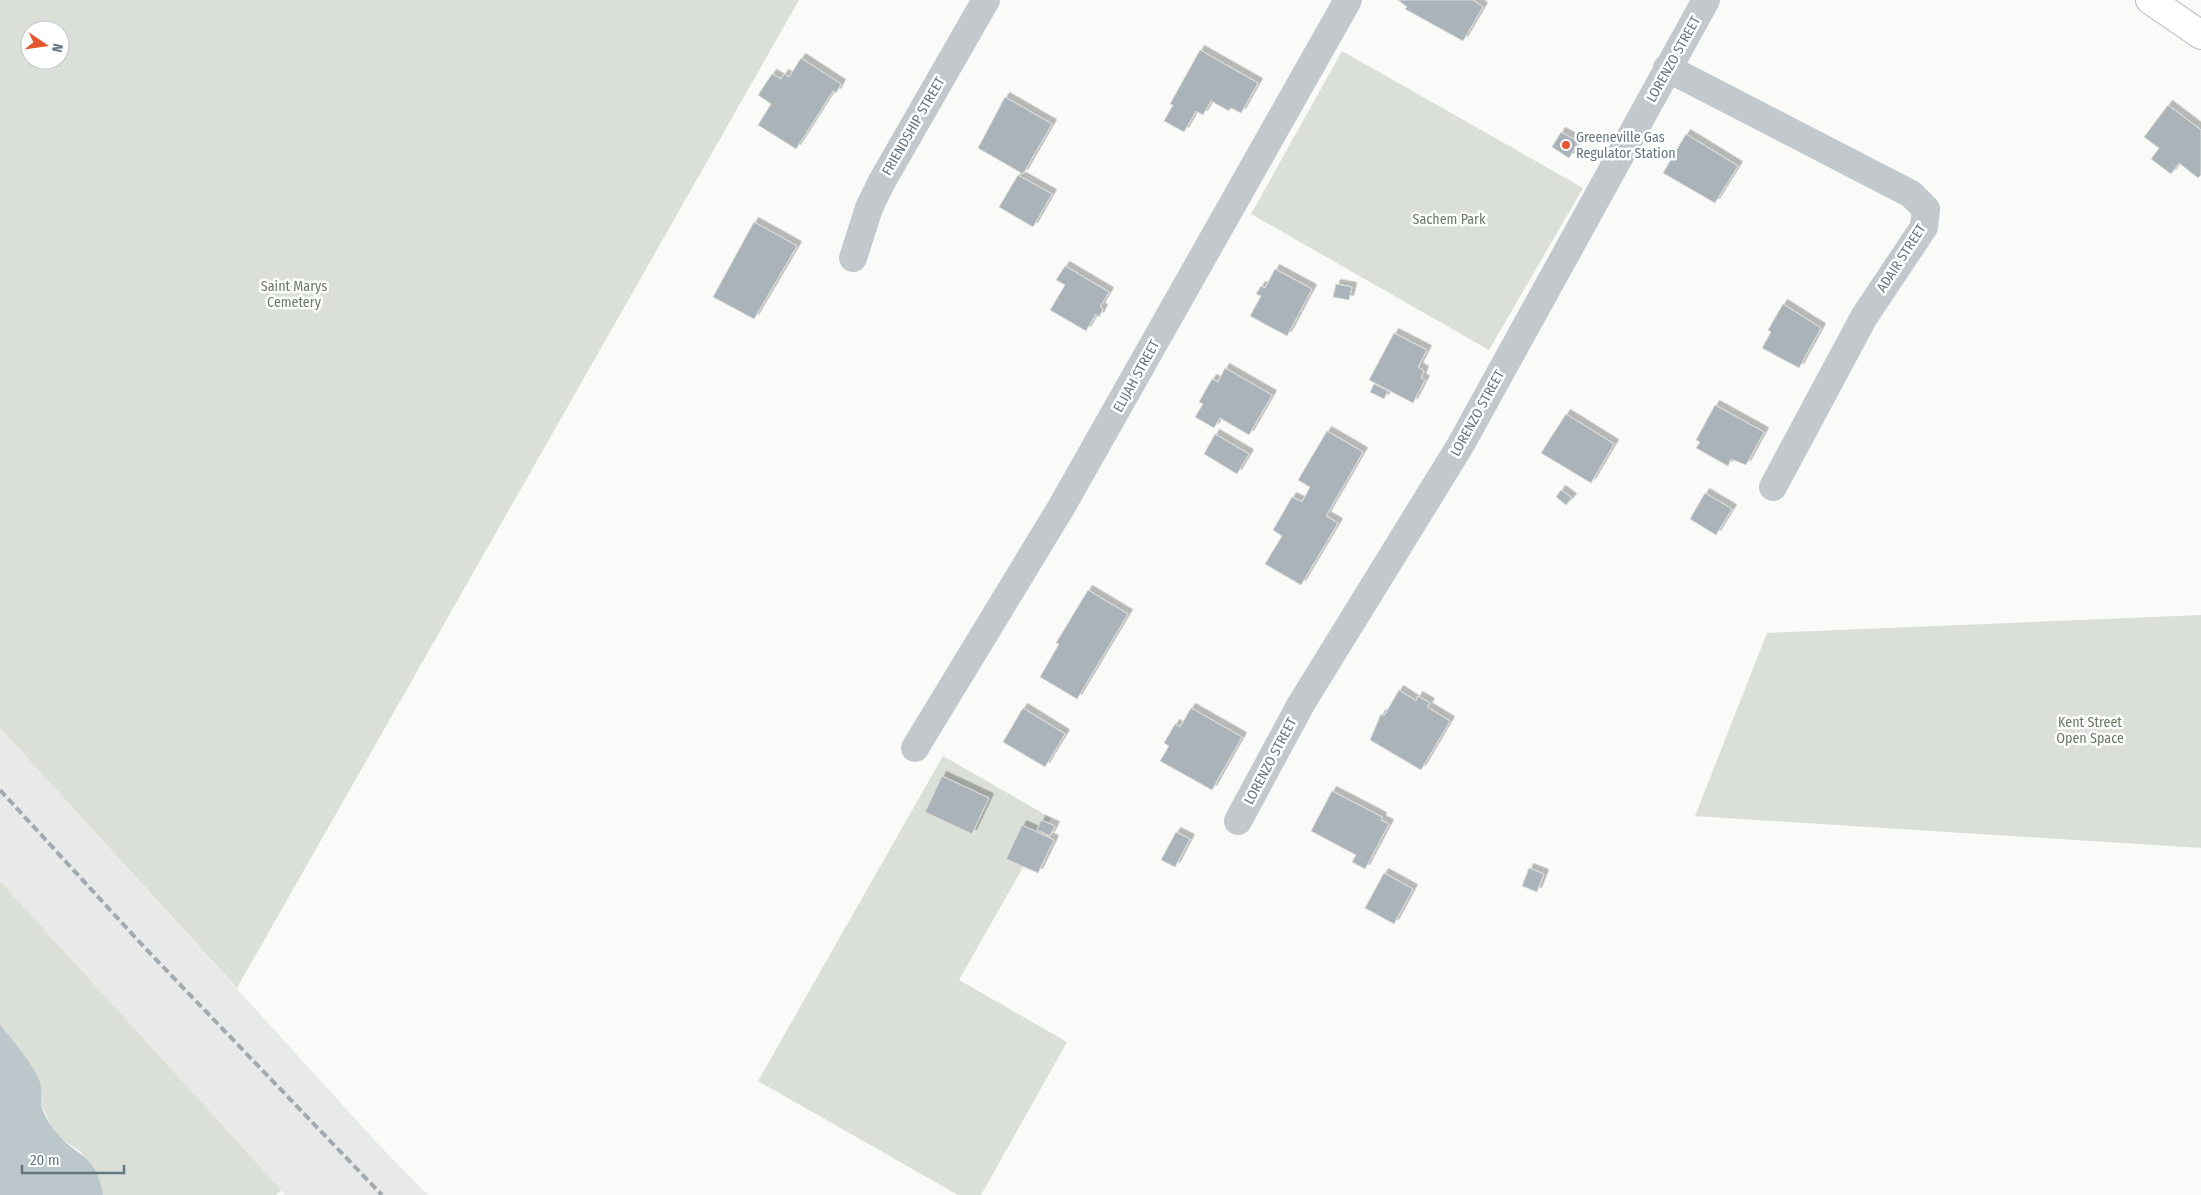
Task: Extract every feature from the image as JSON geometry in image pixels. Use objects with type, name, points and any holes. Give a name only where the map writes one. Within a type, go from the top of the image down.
[{"type":"main road","points":[[2150,0],[2201,36]]},
{"type":"street","name":"FRIENDSHIP STREET","points":[[853,258],[869,208],[881,183],[986,0]]},
{"type":"street","name":"ELIJAH STREET","points":[[915,748],[1062,506],[1348,0]]},
{"type":"street","name":"LORENZO STREET","points":[[1238,821],[1301,704],[1460,446],[1706,0]]},
{"type":"street","name":"ADAIR STREET","points":[[1667,68],[1910,194],[1926,209],[1924,227],[1864,317],[1773,487]]},
{"type":"shaded area","points":[[0,728],[379,1145],[428,1195],[285,1195],[0,881]]},
{"type":"shaded area","points":[[0,1024],[25,1056],[38,1077],[41,1087],[41,1103],[48,1121],[62,1139],[90,1163],[100,1181],[103,1195],[0,1195]]},
{"type":"green space","name":"Saint Marys Cemetery","points":[[0,0],[799,0],[237,988],[0,728]]},
{"type":"green space","name":"Sachem Park","points":[[1342,51],[1583,188],[1489,350],[1251,214]]},
{"type":"green space","name":"Kent Street Open Space","points":[[2201,615],[2201,848],[1695,816],[1767,633]]},
{"type":"green space","points":[[943,756],[1051,818],[959,980],[1067,1042],[981,1195],[958,1195],[758,1081]]},
{"type":"green space","points":[[0,881],[281,1190],[276,1195],[103,1195],[81,1152],[59,1137],[52,1128],[41,1104],[41,1088],[25,1057],[0,1024]]},
{"type":"building","points":[[1398,0],[1473,0],[1483,7],[1463,41],[1405,9],[1407,7]]},
{"type":"building","points":[[1200,50],[1258,83],[1241,113],[1231,108],[1229,111],[1211,101],[1203,115],[1196,111],[1184,132],[1164,121],[1173,105],[1170,104]]},
{"type":"building","points":[[801,58],[841,84],[836,93],[833,91],[796,149],[758,125],[771,104],[758,95],[772,74],[781,79],[784,74],[789,77]]},
{"type":"building","points":[[1005,97],[1052,124],[1023,174],[978,148]]},
{"type":"building","points":[[2168,105],[2201,130],[2201,175],[2198,178],[2179,163],[2171,174],[2151,159],[2159,148],[2144,137]]},
{"type":"building","name":"Greeneville Gas Regulator Station","points":[[1561,132],[1579,142],[1569,158],[1552,147]]},
{"type":"building","points":[[1686,134],[1738,166],[1715,203],[1663,173]]},
{"type":"building","points":[[1018,175],[1052,194],[1033,227],[999,207]]},
{"type":"building","points":[[754,222],[797,246],[754,319],[713,297]]},
{"type":"building","points":[[1065,266],[1109,292],[1100,307],[1103,309],[1099,317],[1096,314],[1086,331],[1050,310],[1065,285],[1056,280]]},
{"type":"building","points":[[1275,269],[1312,289],[1287,336],[1250,316],[1261,296],[1256,294],[1261,286],[1265,288]]},
{"type":"building","points":[[1336,284],[1352,287],[1349,300],[1333,297]]},
{"type":"building","points":[[1783,304],[1821,328],[1799,368],[1762,348],[1771,332],[1768,330]]},
{"type":"building","points":[[1394,333],[1427,350],[1418,367],[1424,371],[1421,378],[1425,380],[1413,403],[1369,380]]},
{"type":"building","points":[[1225,368],[1272,395],[1249,435],[1220,418],[1214,428],[1195,417],[1203,404],[1199,402],[1212,379],[1218,382]]},
{"type":"building","points":[[1374,384],[1388,391],[1384,399],[1370,392]]},
{"type":"building","points":[[1715,405],[1764,432],[1746,465],[1731,459],[1728,466],[1696,448],[1700,442],[1696,440]]},
{"type":"building","points":[[1566,414],[1614,444],[1591,483],[1541,453]]},
{"type":"building","points":[[1327,431],[1363,452],[1326,516],[1338,523],[1301,585],[1265,564],[1282,536],[1273,530],[1292,497],[1302,502],[1310,487],[1298,480]]},
{"type":"building","points":[[1215,434],[1249,454],[1237,474],[1204,454]]},
{"type":"building","points":[[1561,490],[1572,498],[1566,505],[1556,497]]},
{"type":"building","points":[[1705,493],[1732,509],[1716,535],[1690,519]]},
{"type":"building","points":[[1088,590],[1128,614],[1077,699],[1040,677],[1059,644],[1056,643]]},
{"type":"building","points":[[1399,690],[1416,701],[1418,696],[1430,703],[1427,707],[1450,721],[1421,770],[1370,740],[1381,714],[1384,716]]},
{"type":"building","points":[[1023,708],[1065,734],[1045,767],[1003,742]]},
{"type":"building","points":[[1191,708],[1242,737],[1212,790],[1160,761],[1169,746],[1164,743],[1175,724],[1180,727]]},
{"type":"building","points":[[942,776],[989,798],[972,834],[925,812]]},
{"type":"building","points":[[1332,791],[1382,817],[1381,820],[1389,824],[1365,869],[1352,862],[1356,855],[1311,831]]},
{"type":"building","points":[[1041,820],[1055,826],[1050,836],[1037,830]]},
{"type":"building","points":[[1022,825],[1054,840],[1038,873],[1006,859]]},
{"type":"building","points":[[1176,832],[1190,839],[1175,867],[1161,860]]},
{"type":"building","points":[[1529,868],[1544,874],[1537,892],[1522,886]]},
{"type":"building","points":[[1384,873],[1413,889],[1394,924],[1365,908]]},
{"type":"railway","points":[[0,790],[145,948],[382,1195]]},
{"type":"place","name":"Greeneville Gas Regulator Station","points":[[1566,145]]}]
